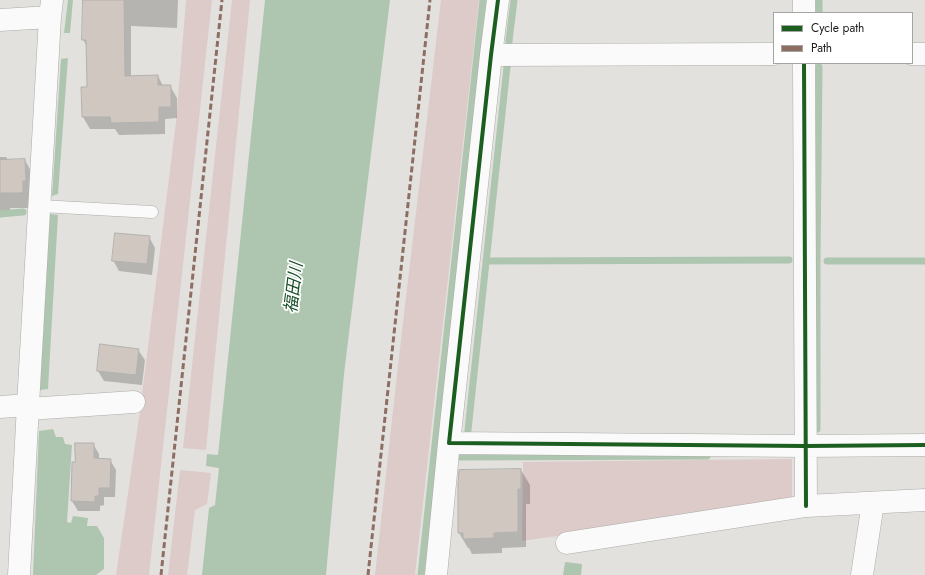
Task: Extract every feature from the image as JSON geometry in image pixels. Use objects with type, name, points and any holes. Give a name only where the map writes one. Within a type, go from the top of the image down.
[{"type":"street","points":[[436,575],[498,0]]},
{"type":"street","points":[[804,0],[804,12]]},
{"type":"street","points":[[0,20],[51,8],[19,575]]},
{"type":"street","points":[[491,55],[773,54]]},
{"type":"street","points":[[913,54],[925,54]]},
{"type":"street","points":[[804,64],[806,506]]},
{"type":"street","points":[[0,407],[134,402]]},
{"type":"street","points":[[450,443],[805,446],[925,445]]},
{"type":"street","points":[[567,543],[806,506],[925,500]]},
{"type":"street","points":[[862,575],[873,503]]},
{"type":"lane","points":[[40,206],[152,212]]},
{"type":"shaded area","points":[[186,0],[212,0],[149,575],[116,575],[140,411],[176,122]]},
{"type":"shaded area","points":[[232,0],[250,0],[206,450],[183,448]]},
{"type":"shaded area","points":[[441,0],[479,0],[415,575],[375,575],[397,374]]},
{"type":"shaded area","points":[[792,459],[792,497],[785,504],[522,541],[523,462]]},
{"type":"shaded area","points":[[180,470],[211,473],[207,504],[195,510],[187,575],[168,575]]},
{"type":"water","points":[[68,0],[73,0],[70,33],[64,33]]},
{"type":"water","name":"福田川","points":[[265,0],[390,0],[344,374],[326,575],[202,575],[209,508],[215,505],[219,468],[206,466],[207,454],[218,455]]},
{"type":"water","points":[[68,58],[58,194],[52,196],[61,59]]},
{"type":"water","points":[[50,214],[58,215],[48,389],[40,390]]},
{"type":"water","points":[[53,429],[56,437],[63,437],[65,444],[72,445],[67,522],[71,523],[73,516],[88,518],[87,526],[97,526],[104,538],[104,569],[96,575],[33,575],[39,431]]},
{"type":"water","points":[[565,562],[582,564],[581,575],[563,575]]},
{"type":"building","points":[[83,0],[124,0],[125,76],[158,75],[158,85],[171,85],[171,107],[159,107],[159,122],[111,123],[110,117],[82,117],[81,87],[87,87],[86,40],[82,40]]},
{"type":"building","points":[[25,159],[26,181],[23,181],[23,193],[0,193],[0,160]]},
{"type":"building","points":[[115,233],[150,236],[147,264],[112,261]]},
{"type":"building","points":[[100,344],[139,349],[136,375],[97,371]]},
{"type":"building","points":[[75,443],[94,443],[94,458],[111,459],[110,488],[99,488],[99,496],[95,496],[95,502],[71,501],[72,462],[75,462]]},
{"type":"building","points":[[521,469],[521,489],[518,489],[518,532],[494,533],[494,538],[463,539],[463,533],[458,533],[459,470]]},
{"type":"waterway","points":[[421,575],[483,0]]},
{"type":"waterway","points":[[509,41],[514,0]]},
{"type":"waterway","points":[[819,0],[819,12]]},
{"type":"waterway","points":[[468,430],[507,67]]},
{"type":"waterway","points":[[817,429],[819,67]]},
{"type":"waterway","points":[[0,214],[23,212]]},
{"type":"waterway","points":[[486,261],[789,260]]},
{"type":"waterway","points":[[827,261],[925,261]]},
{"type":"waterway","points":[[459,457],[707,456]]},
{"type":"marked path","points":[[161,575],[222,0]]},
{"type":"marked path","points":[[368,575],[430,0]]},
{"type":"cycle path","points":[[498,0],[449,443],[805,446],[925,445]]},
{"type":"cycle path","points":[[804,64],[806,506]]}]
